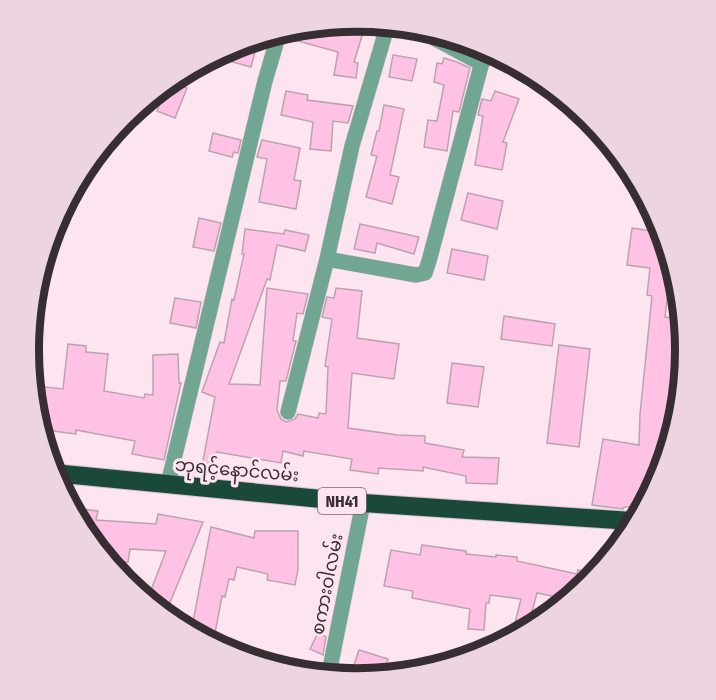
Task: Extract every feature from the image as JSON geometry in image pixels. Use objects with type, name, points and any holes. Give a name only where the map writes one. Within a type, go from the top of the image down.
[{"type":"highway","name":"ဘုရင့်နောင်လမ်း","points":[[65,474],[363,503],[627,521]]},
{"type":"street","points":[[288,412],[327,259],[352,146],[385,33]]},
{"type":"street","points":[[168,484],[277,42]]},
{"type":"street","points":[[442,43],[482,64]]},
{"type":"street","points":[[327,259],[416,275],[425,273],[484,57]]},
{"type":"street","name":"စကားဝါလမ်း","points":[[330,667],[363,503]]},
{"type":"building","points":[[363,32],[354,62],[358,63],[356,78],[334,75],[338,52],[291,39],[316,34]]},
{"type":"building","points":[[256,48],[251,67],[229,61],[230,59]]},
{"type":"building","points":[[393,55],[417,59],[412,81],[389,77]]},
{"type":"building","points":[[444,58],[470,68],[459,112],[453,111],[447,151],[424,147],[428,120],[437,121],[444,85],[434,82],[437,63],[442,64]]},
{"type":"building","points":[[180,86],[187,88],[175,118],[157,111],[164,97]]},
{"type":"building","points":[[286,91],[308,95],[307,100],[353,106],[348,123],[333,121],[331,151],[310,149],[313,122],[281,115]]},
{"type":"building","points":[[495,91],[519,99],[503,142],[507,143],[502,170],[475,165],[483,116],[478,115],[482,99],[491,101]]},
{"type":"building","points":[[384,105],[404,109],[390,175],[399,177],[392,204],[366,197],[377,156],[371,155]]},
{"type":"building","points":[[213,133],[241,140],[238,153],[234,152],[232,157],[209,151]]},
{"type":"building","points":[[262,140],[300,148],[294,180],[301,181],[296,209],[259,202],[267,159],[257,157]]},
{"type":"building","points":[[468,193],[503,201],[497,229],[461,220]]},
{"type":"building","points":[[199,218],[221,223],[214,251],[193,247]]},
{"type":"building","points":[[360,224],[419,237],[414,254],[377,243],[375,253],[354,249]]},
{"type":"building","points":[[632,228],[653,231],[669,283],[665,317],[675,318],[676,371],[674,392],[660,452],[635,507],[624,507],[623,509],[592,505],[603,439],[639,445],[652,296],[647,295],[650,268],[627,265]]},
{"type":"building","points":[[245,229],[284,234],[285,230],[309,235],[305,251],[277,245],[270,280],[267,279],[229,384],[260,385],[267,288],[308,294],[303,314],[297,313],[293,341],[296,341],[286,381],[280,381],[277,410],[281,419],[286,422],[295,419],[298,414],[318,418],[319,413],[326,414],[328,367],[325,366],[332,319],[322,317],[327,297],[334,298],[336,288],[362,291],[357,338],[399,344],[394,379],[352,373],[348,428],[425,436],[425,443],[464,450],[462,457],[499,458],[497,484],[466,483],[466,476],[423,467],[423,471],[379,468],[378,474],[350,470],[352,459],[304,451],[303,456],[283,451],[281,463],[217,452],[201,471],[215,397],[202,392],[220,342],[224,343],[232,299],[234,300],[244,254],[242,254]]},
{"type":"building","points":[[452,249],[488,256],[484,280],[447,273]]},
{"type":"building","points":[[175,298],[201,302],[196,328],[170,323]]},
{"type":"building","points":[[504,316],[555,324],[552,346],[501,339]]},
{"type":"building","points":[[68,344],[86,346],[86,352],[108,354],[104,391],[144,398],[145,394],[153,395],[153,355],[178,354],[179,383],[181,383],[164,460],[132,454],[135,441],[76,430],[76,434],[50,431],[41,387],[63,389]]},
{"type":"building","points":[[559,345],[590,349],[579,447],[547,443]]},
{"type":"building","points":[[452,363],[484,367],[478,407],[447,403]]},
{"type":"building","points":[[82,509],[98,511],[96,520],[156,524],[158,514],[203,522],[169,606],[151,591],[166,551],[130,549],[128,562],[126,562],[126,568],[105,544]]},
{"type":"building","points":[[211,527],[254,538],[255,531],[298,531],[298,569],[295,585],[267,580],[268,574],[237,567],[234,580],[229,579],[225,597],[222,596],[215,633],[193,622]]},
{"type":"building","points":[[422,545],[466,551],[466,554],[517,557],[517,561],[577,574],[578,570],[586,572],[558,597],[537,593],[530,618],[514,628],[521,599],[490,595],[489,603],[486,603],[484,630],[468,629],[470,609],[412,598],[413,591],[384,586],[391,550],[420,555]]},
{"type":"building","points":[[318,633],[326,637],[323,655],[310,649]]},
{"type":"building","points":[[359,650],[388,659],[385,667],[353,668]]}]
